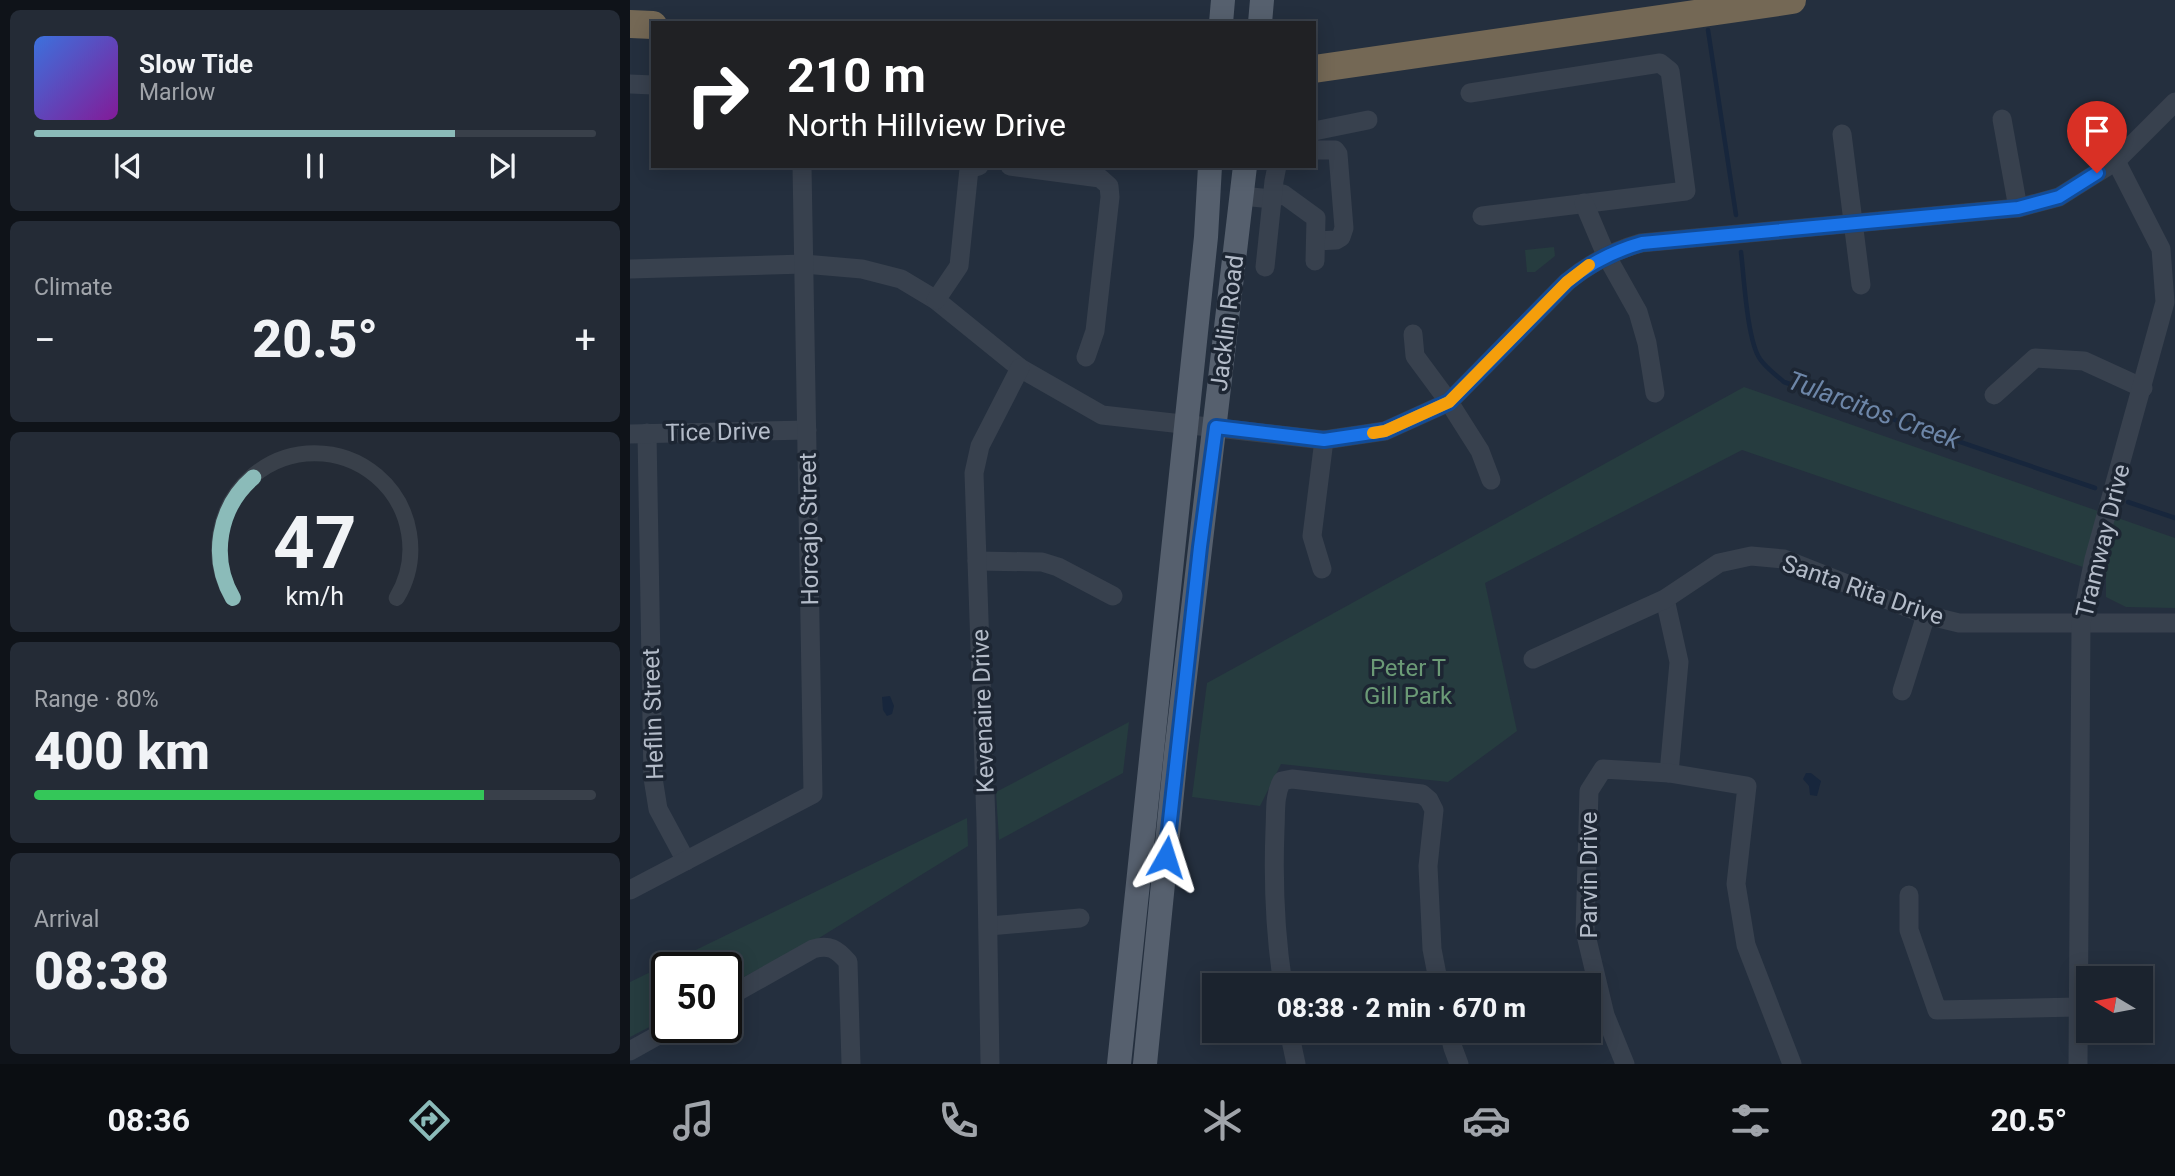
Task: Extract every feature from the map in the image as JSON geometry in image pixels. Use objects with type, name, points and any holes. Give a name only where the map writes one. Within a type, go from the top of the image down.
[{"type":"highway","points":[[1317,71],[1792,0]]},
{"type":"highway","points":[[630,24],[651,24]]},
{"type":"main road","points":[[1221,21],[1223,0]]},
{"type":"main road","points":[[1260,21],[1262,0]]},
{"type":"main road","name":"Jacklin Road","points":[[1119,1064],[1206,237],[1210,168]]},
{"type":"main road","name":"Jacklin Road","points":[[1144,1064],[1176,753],[1216,427],[1252,268],[1242,196],[1245,168]]},
{"type":"street","points":[[1470,93],[1660,63],[1670,71],[1686,191],[1482,216]]},
{"type":"street","points":[[630,84],[651,85]]},
{"type":"street","points":[[630,269],[804,264],[862,269],[901,279],[936,300],[1020,368],[1102,415],[1324,440],[1385,431],[1449,402],[1567,282],[1606,255],[1642,243],[2018,208],[2059,197],[2116,161],[2175,102]]},
{"type":"street","points":[[2002,119],[2018,208]]},
{"type":"street","points":[[1316,131],[1368,120]]},
{"type":"street","points":[[1842,135],[1861,285]]},
{"type":"street","points":[[1316,150],[1330,149],[1338,154],[1344,228],[1341,237],[1336,240],[1316,241]]},
{"type":"street","name":"Tramway Drive","points":[[2077,966],[2081,623],[2094,559],[2165,302],[2161,249],[2116,161]]},
{"type":"street","name":"Horcajo Street","points":[[686,861],[813,794],[802,168]]},
{"type":"street","points":[[936,300],[959,266],[970,169],[973,168]]},
{"type":"street","points":[[1025,168],[1100,178],[1108,186],[1110,197],[1095,331],[1086,357]]},
{"type":"street","points":[[1252,268],[1272,199],[1277,168]]},
{"type":"street","points":[[1242,196],[1272,199],[1283,194],[1316,218],[1315,261]]},
{"type":"street","points":[[1584,203],[1606,255],[1637,312],[1647,343],[1655,393]]},
{"type":"street","points":[[1413,334],[1415,356],[1480,451],[1491,480]]},
{"type":"street","points":[[1994,395],[2035,358],[2084,361],[2143,388]]},
{"type":"street","name":"Kevenaire Drive","points":[[990,1064],[989,926],[974,473],[980,446],[1020,368]]},
{"type":"street","name":"Tice Drive","points":[[638,434],[807,430]]},
{"type":"street","name":"Heflin Street","points":[[638,434],[653,778],[658,809],[686,861]]},
{"type":"street","points":[[1322,569],[1312,536],[1324,440]]},
{"type":"street","name":"Santa Rita Drive","points":[[1533,659],[1665,599],[1719,563],[1751,556],[1784,559],[1926,615],[1959,623],[2175,623]]},
{"type":"street","points":[[977,561],[1042,562],[1058,567],[1112,596]]},
{"type":"street","points":[[1665,599],[1679,662],[1669,773],[1746,786],[1736,884],[1746,945],[1791,1064]]},
{"type":"street","points":[[1902,691],[1926,615]]},
{"type":"street","name":"Parvin Drive","points":[[1625,1064],[1605,1015],[1585,931],[1589,791],[1603,769],[1669,773]]},
{"type":"street","points":[[1281,973],[1276,935],[1277,791],[1282,781],[1292,779],[1422,794],[1429,800],[1434,810],[1428,866],[1432,949],[1437,973]]},
{"type":"street","points":[[630,890],[686,861]]},
{"type":"street","points":[[1909,895],[1909,930],[1937,1010],[2076,1007]]},
{"type":"street","points":[[989,926],[1080,918]]},
{"type":"street","points":[[742,989],[813,949],[832,947],[840,952],[848,962],[850,1064]]},
{"type":"street","points":[[630,1051],[651,1039]]},
{"type":"street","points":[[1292,1043],[1296,1064]]},
{"type":"street","points":[[1452,1043],[1459,1064]]},
{"type":"street","name":"Tramway Drive","points":[[2078,1043],[2078,1064]]},
{"type":"green space","points":[[1554,247],[1555,256],[1535,272],[1527,272],[1525,250]]},
{"type":"green space","name":"Peter T Gill Park","points":[[1744,387],[2175,538],[2175,608],[2126,607],[2106,597],[2106,575],[1742,450],[1485,583],[1517,731],[1448,782],[1281,764],[1260,806],[1192,797],[1207,683]]},
{"type":"green space","points":[[1129,722],[1123,773],[999,840],[996,792]]},
{"type":"green space","points":[[967,818],[968,846],[819,938],[742,978],[742,952],[692,952]]},
{"type":"green space","points":[[651,972],[651,1026],[630,1037],[630,982]]},
{"type":"water","points":[[890,696],[894,706],[892,714],[887,716],[883,710],[882,697]]},
{"type":"water","points":[[1806,773],[1811,773],[1821,781],[1817,796],[1810,795],[1809,786],[1803,779]]},
{"type":"waterway","name":"Tularcitos Creek","points":[[1708,30],[1736,215]]},
{"type":"waterway","name":"Tularcitos Creek","points":[[1741,252],[1752,338],[1760,359],[1784,382],[2095,488]]},
{"type":"waterway","name":"Tularcitos Creek","points":[[2128,502],[2175,518]]},
{"type":"slow traffic","points":[[1373,433],[1385,431],[1449,402],[1567,282],[1589,265]]},
{"type":"route","points":[[1166,857],[1216,427],[1324,440],[1385,431],[1449,402],[1585,267],[1606,255],[1642,243],[2018,208],[2059,197],[2097,173]]}]
